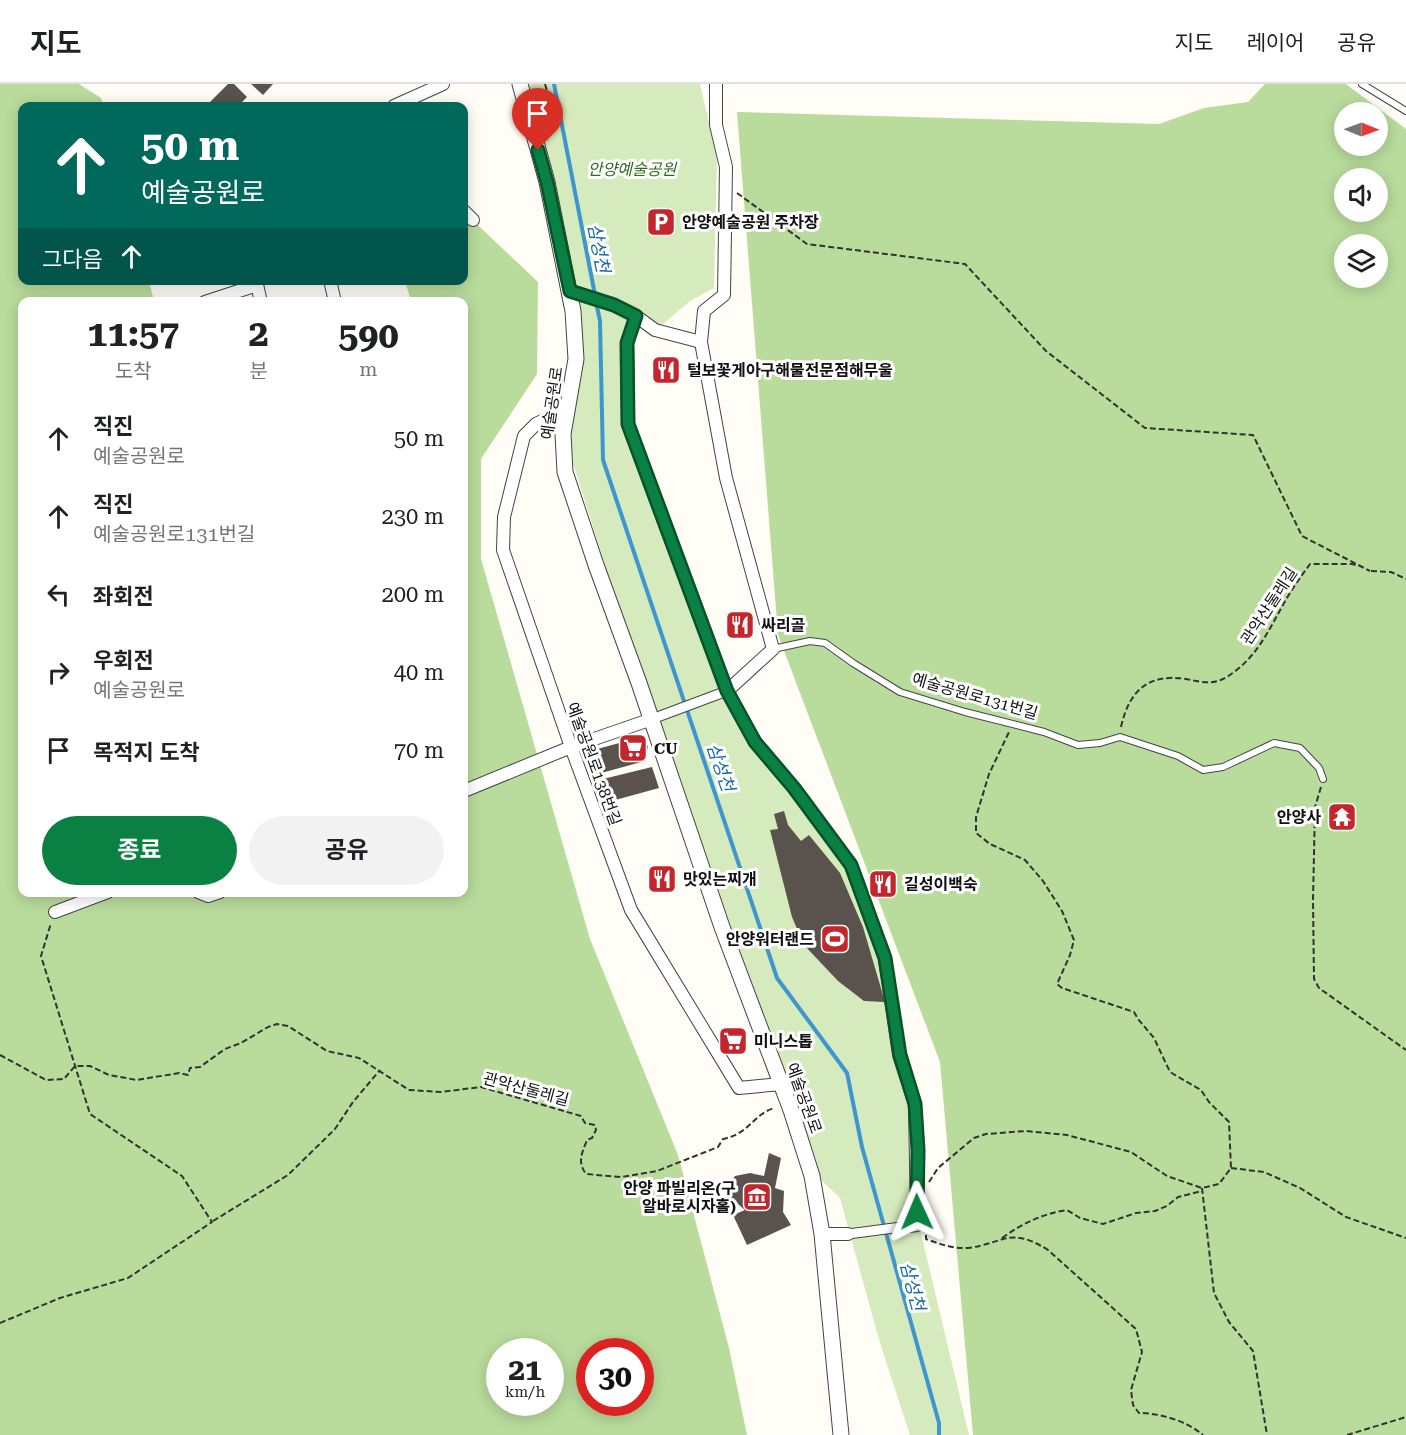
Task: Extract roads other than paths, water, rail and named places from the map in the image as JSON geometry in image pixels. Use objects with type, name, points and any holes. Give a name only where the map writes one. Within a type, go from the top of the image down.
[{"type":"street","points":[[412,102],[443,84]]},
{"type":"street","name":"예술공원로","points":[[520,84],[576,293],[576,359],[563,434],[565,472],[659,716],[722,927],[788,1103],[812,1176],[822,1234],[841,1435]]},
{"type":"street","points":[[468,789],[571,747],[727,691],[773,649],[726,478],[701,342],[704,311],[724,295],[726,167],[716,125],[716,84]]},
{"type":"street","points":[[468,215],[473,220]]},
{"type":"street","points":[[219,297],[252,285]]},
{"type":"street","points":[[576,293],[614,305],[636,316],[655,330],[701,342]]},
{"type":"street","points":[[636,316],[627,343],[628,424],[727,691],[755,742],[794,788],[851,865],[885,958],[900,1055],[915,1104],[913,1226],[848,1234],[822,1234]]},
{"type":"street","name":"예술공원로138번길","points":[[567,409],[536,424],[524,436],[504,517],[503,550],[571,747],[631,910],[740,1088],[781,1084]]},
{"type":"street","points":[[55,912],[95,897]]},
{"type":"lane","points":[[1362,84],[1406,111]]},
{"type":"lane","name":"예술공원로131번길","points":[[773,649],[810,641],[825,643],[900,692],[965,712],[1044,732],[1078,745],[1100,743],[1120,737],[1178,756],[1203,770],[1223,767],[1274,743],[1300,748],[1319,768],[1323,779]]},
{"type":"waterway","name":"삼성천","points":[[554,84],[595,295]]},
{"type":"waterway","name":"삼성천","points":[[596,302],[600,321],[603,460],[777,978],[847,1073],[862,1147],[939,1423],[939,1435]]},
{"type":"place","name":"안양예술공원 주차장","points":[[661,222]]},
{"type":"place","name":"털보꽃게아구해물전문점해무울","points":[[666,370]]},
{"type":"place","name":"싸리골","points":[[740,625]]},
{"type":"place","name":"CU","points":[[633,748]]},
{"type":"place","name":"안양사","points":[[1342,817]]},
{"type":"place","name":"맛있는찌개","points":[[662,879]]},
{"type":"place","name":"길성이백숙","points":[[883,884]]},
{"type":"place","name":"안양워터랜드","points":[[835,939]]},
{"type":"place","name":"미니스톱","points":[[733,1041]]},
{"type":"place","name":"안양 파빌리온(구 알바로시자홀)","points":[[757,1197]]},
{"type":"park label","name":"안양예술공원","points":[[632,169]]}]
